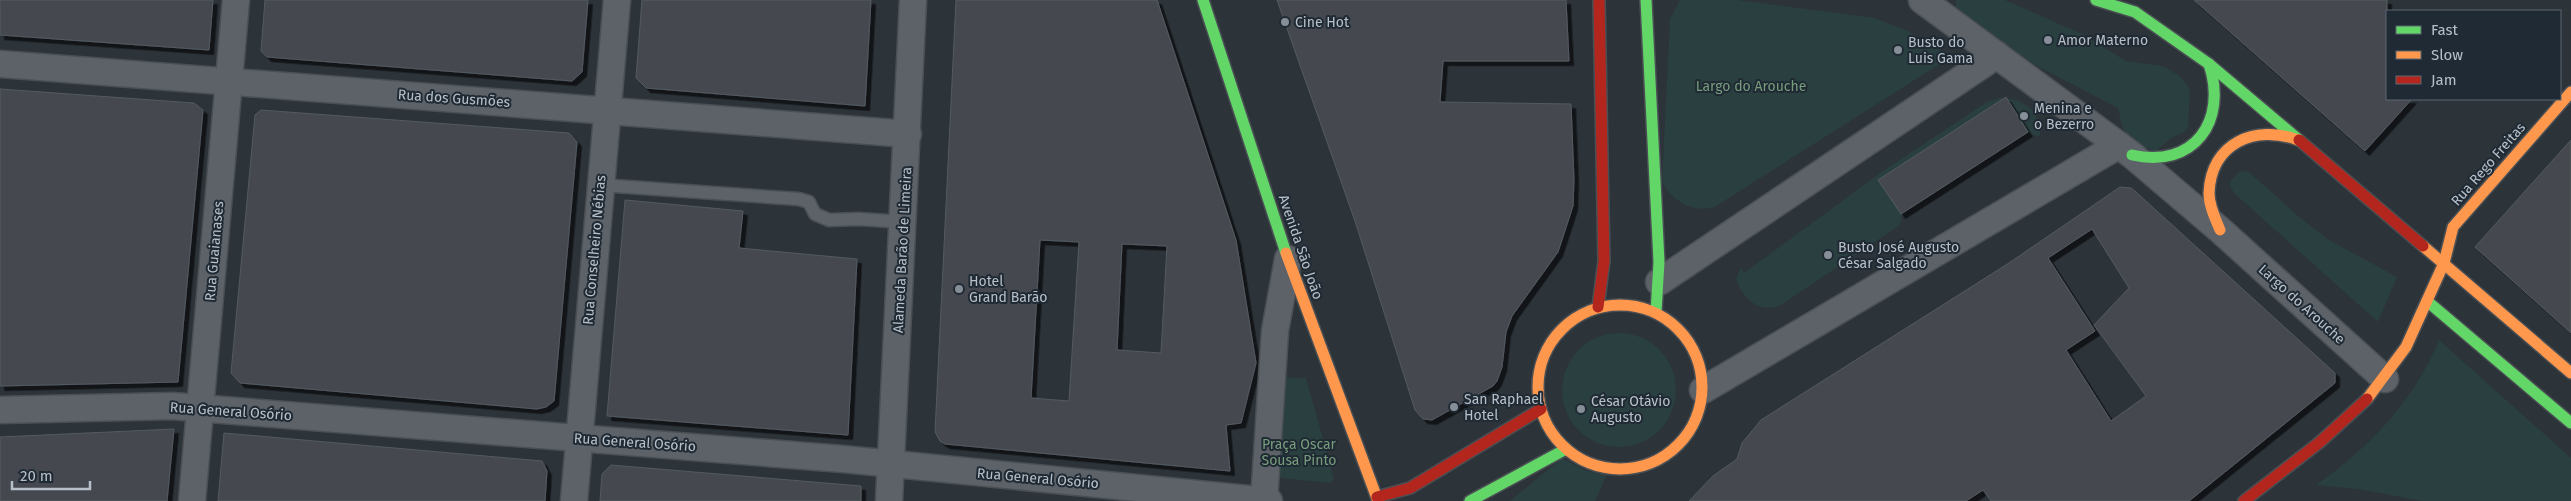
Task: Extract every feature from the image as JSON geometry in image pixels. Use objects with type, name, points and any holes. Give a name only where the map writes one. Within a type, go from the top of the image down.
[{"type":"street","name":"Rua Guaianases","points":[[192,501],[236,0]]},
{"type":"street","name":"Rua Conselheiro Nébias","points":[[574,501],[617,0]]},
{"type":"street","name":"Alameda Barão de Limeira","points":[[890,501],[913,0]]},
{"type":"street","name":"Avenida São João","points":[[1203,0],[1288,259],[1378,499]]},
{"type":"street","points":[[1598,307],[1604,261],[1599,0]]},
{"type":"street","points":[[1646,0],[1659,282],[1656,312]]},
{"type":"street","name":"Largo do Arouche","points":[[1922,0],[2125,150],[2220,230],[2385,378]]},
{"type":"street","points":[[2096,0],[2135,12],[2209,64],[2304,143],[2571,373]]},
{"type":"street","points":[[2135,0],[2135,12]]},
{"type":"street","points":[[1659,282],[1997,55]]},
{"type":"street","name":"Rua dos Gusmões","points":[[0,64],[908,134]]},
{"type":"street","points":[[1703,390],[2125,150],[2150,158],[2168,157],[2185,150],[2199,139],[2210,125],[2216,108],[2217,90],[2209,64]]},
{"type":"street","name":"Rua Rego Freitas","points":[[2444,263],[2453,227],[2571,92]]},
{"type":"street","points":[[2220,230],[2212,210],[2209,188],[2215,167],[2228,149],[2247,137],[2269,132],[2291,136],[2304,143]]},
{"type":"street","points":[[1264,501],[1275,331],[1288,259]]},
{"type":"street","points":[[2244,501],[2320,442],[2371,396],[2406,347],[2444,263]]},
{"type":"street","points":[[2427,300],[2571,423]]},
{"type":"street","points":[[1627,304],[1656,312],[1677,326],[1694,348],[1701,369],[1703,390],[1699,413],[1689,434],[1673,450],[1653,462],[1631,468],[1608,468],[1586,461],[1566,449],[1551,431],[1541,409],[1539,377],[1548,346],[1564,326],[1586,311],[1598,307],[1627,304]]},
{"type":"street","name":"Rua General Osório","points":[[0,410],[172,406],[200,408],[891,464],[1269,501]]},
{"type":"street","points":[[1378,499],[1410,488],[1541,409]]},
{"type":"street","points":[[1470,501],[1566,449]]},
{"type":"lane","points":[[600,185],[799,199],[809,202],[815,214],[829,220],[859,219],[903,222]]},
{"type":"green space","name":"Largo do Arouche","points":[[1680,0],[1738,0],[1875,18],[1908,31],[1951,57],[1713,208],[1690,207],[1671,195],[1662,182],[1670,19]]},
{"type":"green space","points":[[1956,0],[2005,0],[2084,35],[2126,61],[2163,66],[2180,76],[2190,89],[2188,127],[2184,132],[2171,138],[2156,151],[2132,142],[2125,133],[2118,108],[2037,66],[1955,14]]},
{"type":"green space","points":[[2000,98],[2016,100],[2029,108],[2038,120],[2040,136],[2012,132],[1903,210],[1900,225],[1781,305],[1766,308],[1759,306],[1743,293],[1736,279],[1741,267],[1744,273],[1883,171],[1987,102]]},
{"type":"green space","points":[[2240,171],[2249,172],[2304,221],[2329,240],[2397,277],[2378,322],[2234,193],[2230,186],[2231,180]]},
{"type":"green space","points":[[1619,333],[1641,337],[1651,342],[1667,358],[1672,368],[1676,390],[1672,412],[1667,422],[1651,438],[1641,443],[1619,447],[1597,443],[1587,438],[1571,422],[1566,412],[1562,390],[1566,368],[1571,358],[1587,342],[1597,337]]},
{"type":"green space","points":[[2439,340],[2571,458],[2571,501],[2422,501],[2358,489],[2316,485],[2354,455],[2388,422],[2416,383]]},
{"type":"green space","name":"Praça Oscar Sousa Pinto","points":[[1277,377],[1306,378],[1334,479],[1330,483],[1281,478],[1273,472]]},
{"type":"green space","points":[[1562,458],[1584,470],[1607,475],[1595,501],[1510,501]]},
{"type":"building","points":[[0,0],[213,0],[209,50],[0,35]]},
{"type":"building","points":[[265,0],[588,0],[582,72],[572,81],[267,57],[261,51]]},
{"type":"building","points":[[642,0],[871,0],[865,106],[646,88],[636,78]]},
{"type":"building","points":[[956,0],[1157,0],[1236,240],[1256,363],[1241,423],[1226,425],[1230,471],[945,444],[940,441],[935,432]],"holes":[[[1040,240],[1079,242],[1069,401],[1031,398]],[[1122,244],[1167,246],[1161,353],[1117,350]]]},
{"type":"building","points":[[1277,0],[1566,0],[1569,61],[1443,61],[1440,102],[1571,104],[1574,180],[1573,206],[1558,252],[1512,316],[1506,332],[1502,367],[1497,381],[1493,386],[1432,420],[1423,419],[1415,410],[1355,221]]},
{"type":"building","points":[[2194,0],[2387,0],[2386,100],[2411,100],[2365,151]]},
{"type":"building","points":[[0,89],[194,103],[203,110],[178,382],[0,386]]},
{"type":"building","points":[[2006,97],[2028,132],[1901,214],[1878,180]]},
{"type":"building","points":[[261,110],[569,133],[577,142],[554,401],[546,407],[537,409],[240,383],[231,373],[255,115]]},
{"type":"building","points":[[2571,140],[2571,333],[2475,247]]},
{"type":"building","points":[[2120,187],[2131,188],[2335,373],[2335,383],[2189,501],[1991,501],[1983,490],[1966,501],[1689,501],[1713,476],[1737,459],[1742,443],[1761,420],[2009,263]],"holes":[[[2092,229],[2129,288],[2094,325],[2146,396],[2111,421],[2066,350],[2095,331],[2048,258]]]},
{"type":"building","points":[[625,200],[743,211],[739,248],[857,259],[848,435],[607,416]]},
{"type":"building","points":[[174,429],[167,501],[0,501],[0,437]]},
{"type":"building","points":[[224,433],[542,461],[547,471],[545,501],[218,501]]},
{"type":"building","points":[[611,465],[861,486],[861,501],[600,501],[602,474]]},
{"type":"traffic: fast","points":[[1203,0],[1286,253]]},
{"type":"traffic: fast","points":[[1646,0],[1659,262],[1656,312]]},
{"type":"traffic: fast","points":[[2096,0],[2135,12],[2209,64],[2299,140]]},
{"type":"traffic: fast","points":[[2132,155],[2154,157],[2173,155],[2189,147],[2201,136],[2209,122],[2214,104],[2214,85],[2209,64]]},
{"type":"traffic: fast","points":[[2427,301],[2571,423]]},
{"type":"traffic: fast","points":[[1470,501],[1566,449]]},
{"type":"traffic: slow","points":[[2367,399],[2406,347],[2444,263],[2453,227],[2571,92]]},
{"type":"traffic: slow","points":[[2220,230],[2211,207],[2209,193],[2212,176],[2218,161],[2227,150],[2238,142],[2266,134],[2298,140]]},
{"type":"traffic: slow","points":[[2423,246],[2571,373]]},
{"type":"traffic: slow","points":[[1286,253],[1378,501]]},
{"type":"traffic: slow","points":[[1628,305],[1644,308],[1659,314],[1684,335],[1693,348],[1699,363],[1702,387],[1701,403],[1693,426],[1672,451],[1659,460],[1644,466],[1612,469],[1596,466],[1581,460],[1556,439],[1547,426],[1541,411],[1538,379],[1541,363],[1547,348],[1568,323],[1581,314],[1596,308],[1628,305]]},
{"type":"traffic: jam","points":[[1598,307],[1604,261],[1599,0]]},
{"type":"traffic: jam","points":[[2299,140],[2423,246]]},
{"type":"traffic: jam","points":[[2244,501],[2320,442],[2367,399]]},
{"type":"traffic: jam","points":[[1377,497],[1410,488],[1541,409]]},
{"type":"place","name":"Cine Hot","points":[[1285,22]]},
{"type":"place","name":"Amor Materno","points":[[2048,40]]},
{"type":"place","name":"Busto do Luis Gama","points":[[1898,50]]},
{"type":"place","name":"Menina e o Bezerro","points":[[2024,116]]},
{"type":"place","name":"Busto José Augusto César Salgado","points":[[1828,255]]},
{"type":"place","name":"Hotel Grand Barão","points":[[959,289]]},
{"type":"place","name":"San Raphael Hotel","points":[[1454,407]]},
{"type":"place","name":"César Otávio Augusto","points":[[1581,409]]}]
